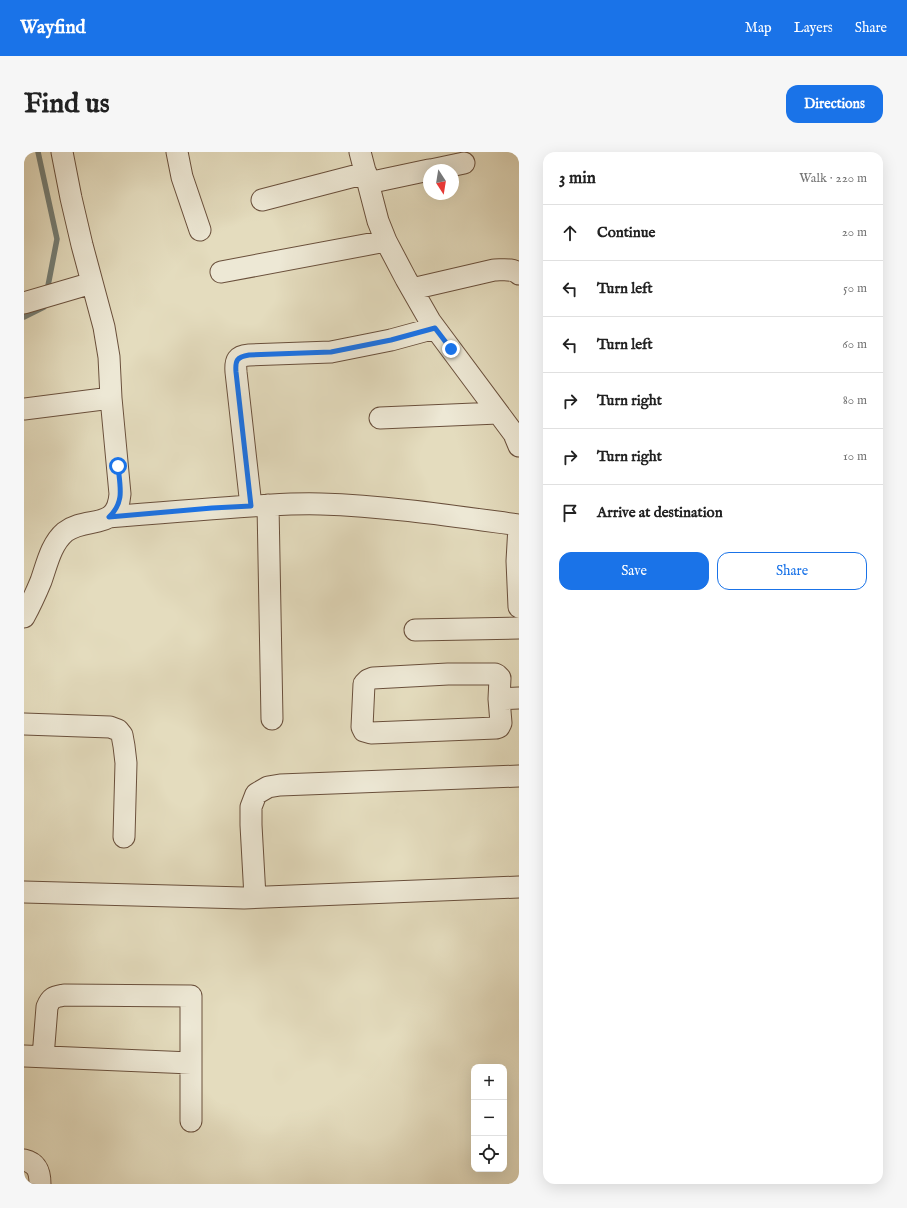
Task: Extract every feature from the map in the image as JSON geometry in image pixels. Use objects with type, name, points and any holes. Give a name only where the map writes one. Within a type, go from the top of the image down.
[{"type":"street","points":[[62,152],[73,205],[104,327],[109,357],[111,398],[120,494],[119,504],[109,517]]},
{"type":"street","points":[[177,152],[182,177],[200,230]]},
{"type":"street","points":[[360,152],[378,221],[386,241],[430,321],[508,420],[519,446]]},
{"type":"street","points":[[459,164],[464,163]]},
{"type":"street","points":[[262,200],[367,178],[423,171]]},
{"type":"street","points":[[221,272],[386,241]]},
{"type":"street","points":[[412,289],[494,270],[516,271],[519,274]]},
{"type":"street","points":[[27,302],[92,283]]},
{"type":"street","points":[[272,719],[259,506],[236,372],[236,362],[242,356],[249,355],[331,352],[384,342],[435,328]]},
{"type":"street","points":[[24,409],[111,398]]},
{"type":"street","points":[[380,418],[508,420]]},
{"type":"street","points":[[24,617],[40,582],[52,549],[59,538],[67,531],[78,526],[109,517],[212,508],[320,504],[378,507],[429,512],[519,526],[517,561],[519,607]]},
{"type":"street","points":[[415,630],[519,628]]},
{"type":"street","points":[[448,674],[495,674],[500,678],[509,698],[501,723],[499,727],[496,728],[371,732],[364,731],[362,727],[364,684],[373,678],[448,674]]},
{"type":"street","points":[[24,724],[110,727],[118,730],[122,735],[126,763],[124,837]]},
{"type":"street","points":[[255,897],[250,825],[251,807],[256,794],[268,787],[280,785],[519,776]]},
{"type":"street","points":[[24,892],[255,897],[519,887]]},
{"type":"street","points":[[191,1063],[33,1057],[47,1008],[50,1000],[54,997],[64,995],[191,996],[191,1063],[191,1121]]},
{"type":"street","points":[[24,1160],[34,1163],[38,1170],[40,1184]]},
{"type":"waterway","points":[[38,152],[57,239],[47,291]]},
{"type":"waterway","points":[[24,317],[44,307],[45,305]]},
{"type":"route","points":[[118,466],[120,494],[119,504],[109,517],[251,506],[236,372],[236,362],[239,358],[249,355],[331,352],[391,340],[435,328],[451,349]]}]
